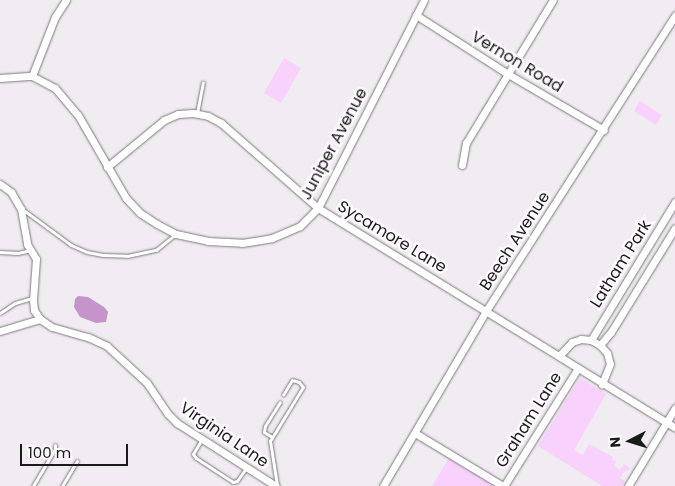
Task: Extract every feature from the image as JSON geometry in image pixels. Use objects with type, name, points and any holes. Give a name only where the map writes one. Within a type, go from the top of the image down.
[{"type":"street","points":[[0,78],[32,76],[55,17],[66,0]]},
{"type":"street","name":"Juniper Avenue","points":[[32,76],[49,84],[66,99],[82,122],[106,167],[126,198],[140,214],[176,234],[208,241],[242,243],[272,238],[300,226],[318,208],[424,0]]},
{"type":"street","points":[[462,164],[466,142],[553,0]]},
{"type":"street","name":"Vernon Road","points":[[416,15],[508,74],[604,130]]},
{"type":"street","name":"Beech Avenue","points":[[383,486],[486,311],[604,130],[675,15]]},
{"type":"street","name":"Sycamore Lane","points":[[106,167],[164,120],[178,114],[197,114],[221,123],[318,208],[675,428]]},
{"type":"street","points":[[0,184],[10,192],[21,209],[27,244],[36,259],[33,298],[34,310],[40,319],[0,331]]},
{"type":"street","name":"Latham Park","points":[[591,340],[675,202]]},
{"type":"street","name":"Latham Park","points":[[600,345],[675,228]]},
{"type":"street","name":"Virginia Lane","points":[[40,319],[52,327],[100,342],[113,350],[153,389],[171,417],[276,486]]},
{"type":"street","points":[[559,356],[572,342],[581,339],[591,340],[600,345],[607,354],[610,364],[602,384]]},
{"type":"street","name":"Graham Lane","points":[[503,486],[578,368]]},
{"type":"street","points":[[628,486],[675,408]]},
{"type":"street","points":[[415,433],[503,486]]},
{"type":"lane","points":[[197,114],[203,83]]},
{"type":"lane","points":[[21,209],[70,244],[87,252],[103,255],[127,256],[150,252],[176,234]]},
{"type":"lane","points":[[0,252],[18,253],[32,250]]},
{"type":"lane","points":[[626,281],[637,289]]},
{"type":"lane","points":[[0,313],[15,303],[33,298]]},
{"type":"lane","points":[[276,486],[270,441],[303,387],[299,382],[292,380],[284,395]]},
{"type":"lane","points":[[272,437],[264,432],[265,426],[280,402]]},
{"type":"lane","points":[[202,439],[194,454],[196,458],[234,482],[237,481],[246,467]]},
{"type":"lane","points":[[33,486],[55,446]]},
{"type":"lane","points":[[62,486],[77,461]]},
{"type":"shaded area","points":[[284,58],[301,68],[281,103],[264,93]]},
{"type":"shaded area","points":[[640,101],[662,115],[656,125],[634,111]]},
{"type":"shaded area","points":[[78,296],[88,297],[104,307],[108,312],[106,322],[96,323],[80,317],[74,307],[75,299]]},
{"type":"shaded area","points":[[580,378],[606,394],[574,450],[583,455],[589,444],[613,457],[612,460],[617,461],[614,465],[620,470],[624,464],[628,466],[630,469],[623,473],[620,478],[625,481],[622,486],[602,486],[538,446]]},
{"type":"shaded area","points":[[449,458],[494,486],[432,486]]}]
